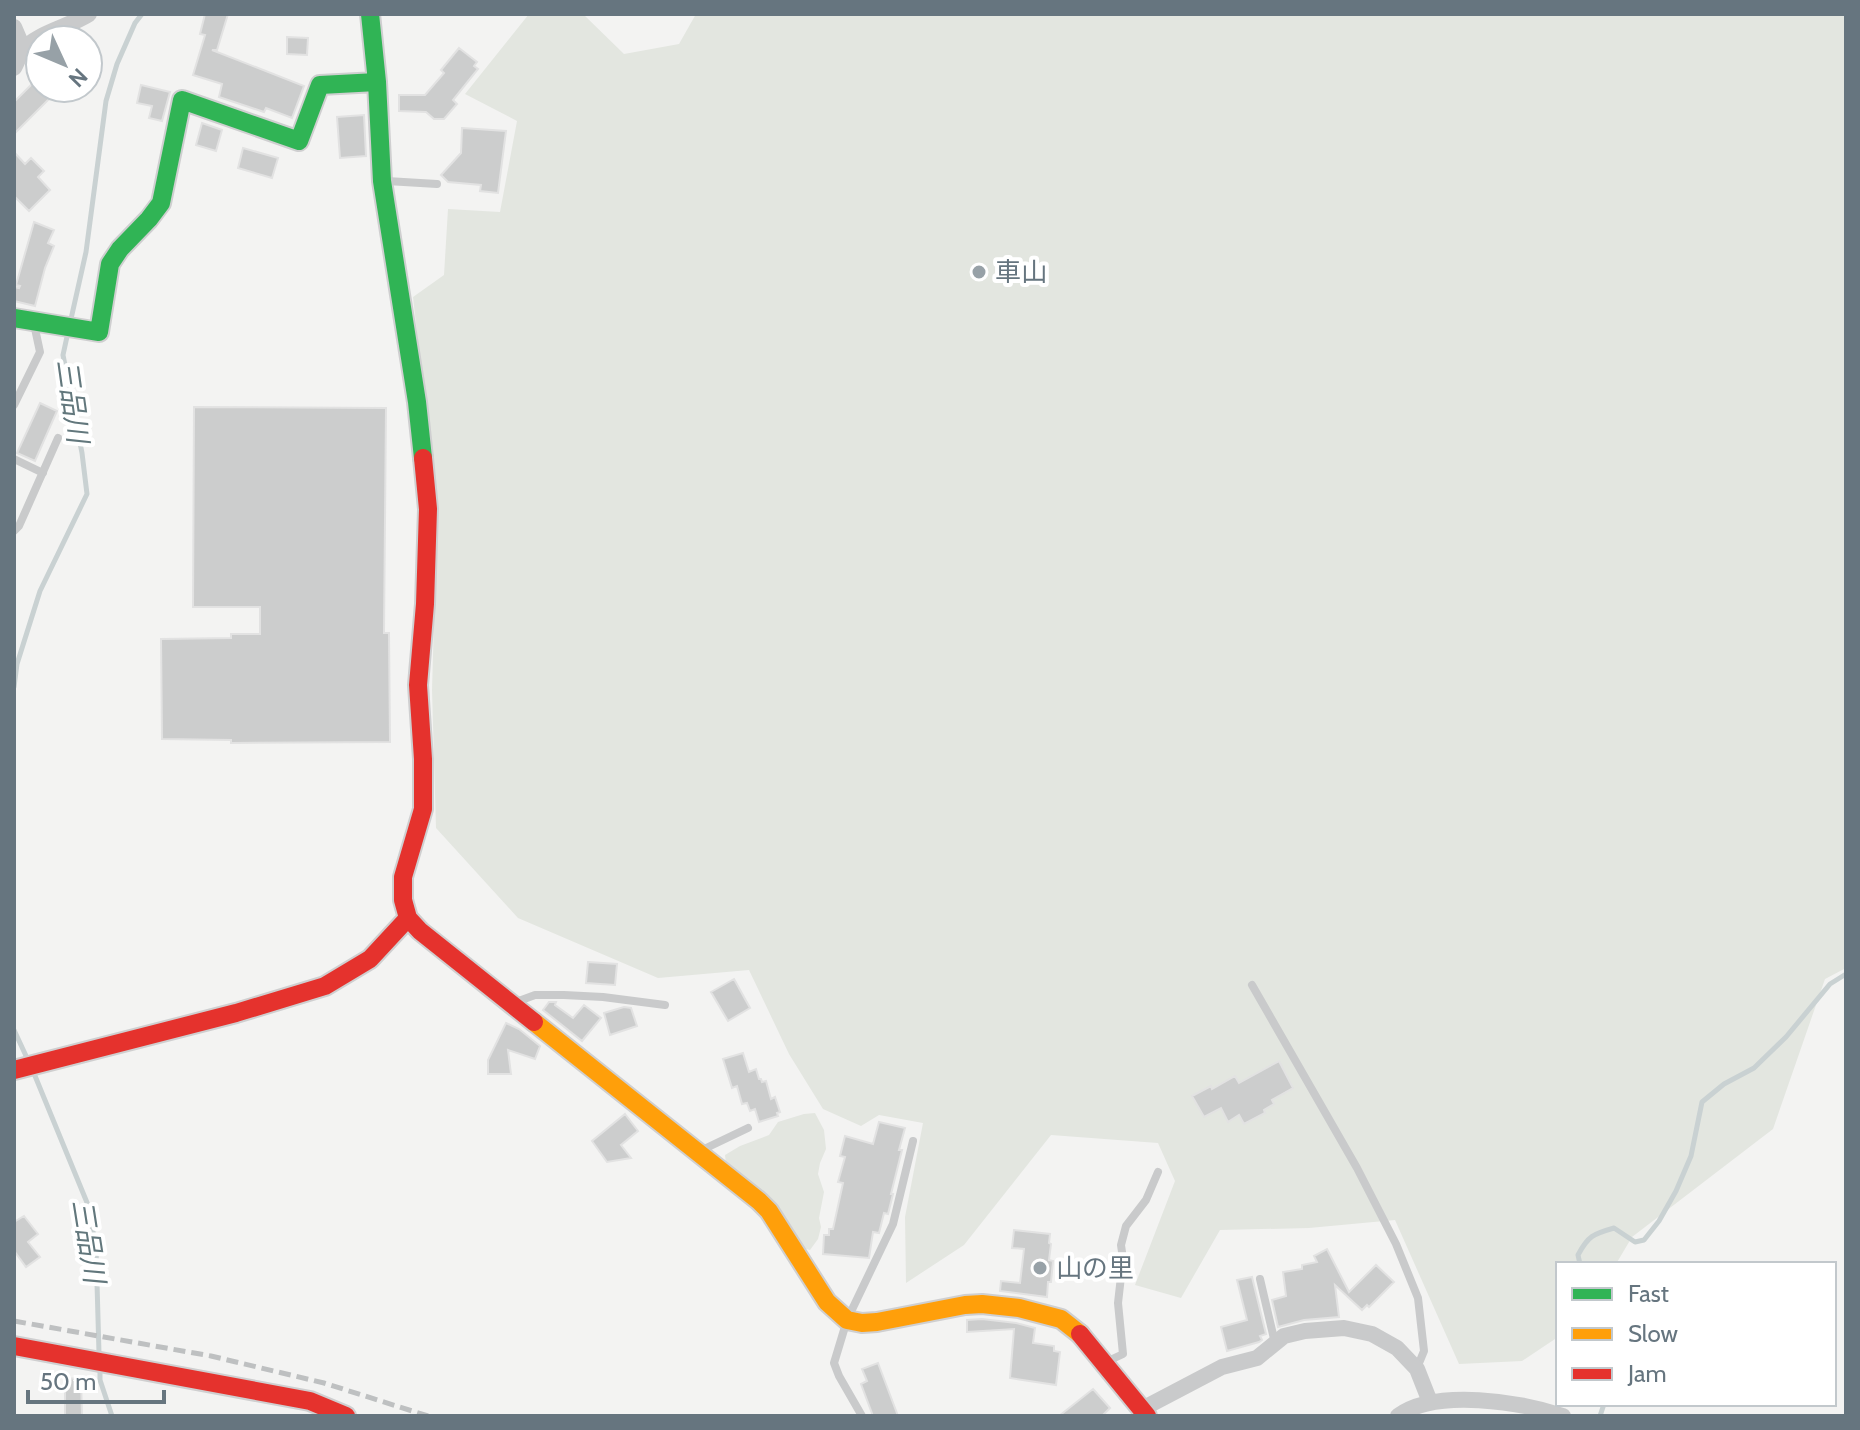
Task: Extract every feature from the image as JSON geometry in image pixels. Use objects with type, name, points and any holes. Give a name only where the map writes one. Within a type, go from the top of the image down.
[{"type":"street","points":[[14,68],[23,48],[89,14]]},
{"type":"street","points":[[370,14],[382,181],[417,402],[428,509],[418,685],[423,809],[403,877],[403,900],[408,918],[420,931],[759,1201],[769,1211],[827,1302],[847,1320],[877,1322],[982,1304],[1009,1306],[1061,1319],[1078,1331],[1145,1412],[1222,1367],[1257,1358],[1284,1336],[1344,1328],[1372,1334],[1397,1348],[1417,1369],[1430,1402]]},
{"type":"street","points":[[14,27],[23,48]]},
{"type":"street","points":[[14,318],[99,332],[110,264],[161,203],[182,100],[299,141],[320,85],[377,82]]},
{"type":"street","points":[[14,1070],[236,1013],[325,986],[370,959],[408,918]]},
{"type":"street","points":[[14,1346],[310,1401],[346,1416]]},
{"type":"street","points":[[1398,1416],[1430,1402],[1487,1400],[1543,1409],[1563,1416]]},
{"type":"lane","points":[[382,181],[437,184]]},
{"type":"lane","points":[[14,405],[40,352],[33,321]]},
{"type":"lane","points":[[14,531],[58,438]]},
{"type":"lane","points":[[14,459],[43,473]]},
{"type":"lane","points":[[1252,985],[1357,1168],[1396,1244],[1418,1298],[1424,1351],[1417,1369]]},
{"type":"lane","points":[[512,1003],[535,995],[564,995],[665,1005]]},
{"type":"lane","points":[[698,1152],[748,1128]]},
{"type":"lane","points":[[862,1416],[834,1363],[847,1320],[893,1224],[913,1141]]},
{"type":"lane","points":[[1106,1363],[1123,1354],[1118,1303],[1123,1259],[1121,1245],[1126,1226],[1146,1200],[1158,1172]]},
{"type":"lane","points":[[1260,1279],[1275,1343]]},
{"type":"shaded area","points":[[529,14],[583,14],[624,54],[679,44],[696,14],[1846,14],[1846,968],[1825,979],[1773,1129],[1632,1237],[1617,1262],[1556,1262],[1556,1338],[1522,1361],[1459,1364],[1395,1220],[1309,1228],[1220,1230],[1181,1298],[1135,1285],[1175,1181],[1158,1143],[1051,1135],[964,1245],[906,1283],[905,1217],[923,1123],[879,1115],[861,1126],[823,1109],[789,1054],[749,970],[658,978],[518,918],[436,828],[432,690],[437,513],[413,297],[444,275],[448,209],[500,212],[517,121],[465,94]]},
{"type":"shaded area","points":[[815,1113],[824,1130],[826,1149],[818,1174],[824,1192],[819,1218],[821,1227],[818,1239],[810,1250],[799,1247],[726,1164],[725,1155],[769,1135],[778,1122]]},
{"type":"building","points":[[205,14],[228,14],[217,50],[212,50],[304,86],[292,118],[266,108],[264,112],[219,97],[222,84],[193,75],[205,35],[200,34]]},
{"type":"building","points":[[287,37],[308,38],[307,55],[287,54]]},
{"type":"building","points":[[459,48],[477,62],[474,66],[478,69],[453,100],[457,104],[444,119],[434,119],[426,112],[399,111],[399,95],[425,95],[444,73],[441,70]]},
{"type":"building","points":[[141,85],[170,92],[162,121],[149,118],[152,106],[137,103]]},
{"type":"building","points":[[24,92],[24,104],[44,104],[14,134],[14,102]]},
{"type":"building","points":[[364,115],[366,156],[340,158],[337,117]]},
{"type":"building","points":[[202,123],[222,130],[216,151],[196,145]]},
{"type":"building","points":[[462,128],[506,131],[498,193],[480,191],[481,185],[448,182],[441,175],[461,153]]},
{"type":"building","points":[[243,148],[278,158],[272,178],[238,168]]},
{"type":"building","points":[[14,152],[25,164],[31,158],[44,171],[38,177],[50,190],[29,211],[14,196]]},
{"type":"building","points":[[34,222],[54,230],[48,243],[54,246],[35,306],[14,301],[14,287],[20,286],[16,285]]},
{"type":"building","points":[[40,403],[57,411],[35,461],[17,453]]},
{"type":"building","points":[[194,407],[386,408],[384,633],[389,633],[390,742],[231,743],[231,740],[162,739],[161,639],[231,638],[231,634],[260,634],[260,607],[193,607]]},
{"type":"building","points":[[588,962],[617,964],[615,985],[586,983]]},
{"type":"building","points":[[734,979],[750,1008],[728,1021],[711,992]]},
{"type":"building","points":[[549,1002],[556,1002],[555,1005],[573,1018],[584,1005],[601,1018],[582,1041],[543,1010]]},
{"type":"building","points":[[631,1008],[637,1026],[610,1035],[604,1013]]},
{"type":"building","points":[[506,1023],[540,1046],[535,1059],[508,1050],[511,1074],[488,1074],[488,1060]]},
{"type":"building","points":[[743,1053],[749,1072],[756,1069],[759,1079],[766,1081],[771,1099],[775,1097],[780,1112],[778,1116],[759,1122],[755,1109],[750,1111],[747,1103],[742,1104],[737,1086],[732,1088],[723,1059]]},
{"type":"building","points":[[1279,1061],[1293,1088],[1272,1100],[1274,1104],[1264,1110],[1265,1113],[1244,1124],[1239,1115],[1228,1122],[1221,1108],[1204,1117],[1192,1096],[1235,1076],[1239,1083]]},
{"type":"building","points":[[625,1114],[638,1131],[621,1145],[631,1158],[607,1162],[592,1141]]},
{"type":"building","points":[[879,1122],[905,1128],[888,1214],[884,1213],[879,1233],[873,1232],[869,1258],[823,1254],[824,1235],[829,1235],[829,1229],[833,1229],[843,1183],[838,1182],[845,1157],[840,1156],[845,1136],[873,1144]]},
{"type":"building","points":[[24,1216],[38,1234],[28,1242],[40,1257],[26,1267],[14,1253],[14,1222]]},
{"type":"building","name":"山の里","points":[[1014,1230],[1050,1234],[1049,1260],[1053,1261],[1047,1297],[1000,1291],[1001,1281],[1020,1283],[1024,1249],[1012,1248]]},
{"type":"building","points":[[1327,1249],[1349,1292],[1376,1265],[1394,1282],[1362,1310],[1335,1285],[1339,1317],[1304,1320],[1278,1327],[1272,1300],[1286,1296],[1283,1272],[1302,1269],[1302,1265],[1317,1262],[1314,1256]]},
{"type":"building","points":[[1252,1277],[1266,1334],[1260,1336],[1262,1340],[1259,1342],[1227,1351],[1221,1327],[1247,1320],[1237,1280]]},
{"type":"building","points":[[982,1319],[1035,1328],[1033,1343],[1054,1346],[1054,1351],[1060,1352],[1056,1385],[1010,1378],[1014,1329],[967,1332],[967,1320]]},
{"type":"building","points":[[878,1363],[898,1416],[873,1416],[861,1384],[867,1381],[862,1369]]},
{"type":"building","points":[[81,1378],[82,1416],[65,1416],[65,1379]]},
{"type":"building","points":[[1093,1389],[1110,1408],[1102,1416],[1059,1416]]},
{"type":"waterway","name":"三品川","points":[[71,319],[86,252],[106,101],[117,64],[142,14]]},
{"type":"waterway","name":"三品川","points":[[14,687],[17,664],[40,591],[87,494],[63,355],[68,332]]},
{"type":"waterway","points":[[1580,1262],[1578,1255],[1588,1240],[1601,1232],[1614,1228],[1635,1242],[1644,1240],[1676,1191],[1691,1156],[1702,1102],[1724,1084],[1754,1068],[1786,1037],[1830,984],[1846,974]]},
{"type":"waterway","name":"三品川","points":[[14,1030],[27,1058]]},
{"type":"waterway","name":"三品川","points":[[33,1071],[88,1205],[96,1248],[99,1353]]},
{"type":"waterway","name":"三品川","points":[[100,1371],[112,1416]]},
{"type":"waterway","points":[[1600,1416],[1603,1406]]},
{"type":"railway","points":[[14,1321],[211,1356],[324,1383],[428,1416]]},
{"type":"traffic: fast","points":[[370,14],[382,181],[423,458]]},
{"type":"traffic: fast","points":[[14,318],[99,332],[110,264],[161,203],[182,100],[299,141],[320,85],[377,82]]},
{"type":"traffic: slow","points":[[534,1022],[759,1201],[769,1211],[827,1302],[847,1320],[877,1322],[982,1304],[1019,1308],[1061,1319],[1080,1334]]},
{"type":"traffic: jam","points":[[423,458],[428,509],[418,685],[423,809],[403,877],[403,900],[408,918],[420,931],[534,1022]]},
{"type":"traffic: jam","points":[[14,1070],[236,1013],[325,986],[370,959],[408,918]]},
{"type":"traffic: jam","points":[[1080,1334],[1147,1416]]},
{"type":"traffic: jam","points":[[14,1346],[310,1401],[346,1416]]},
{"type":"place","name":"車山","points":[[979,272]]},
{"type":"place","name":"山の里","points":[[1040,1268]]}]
